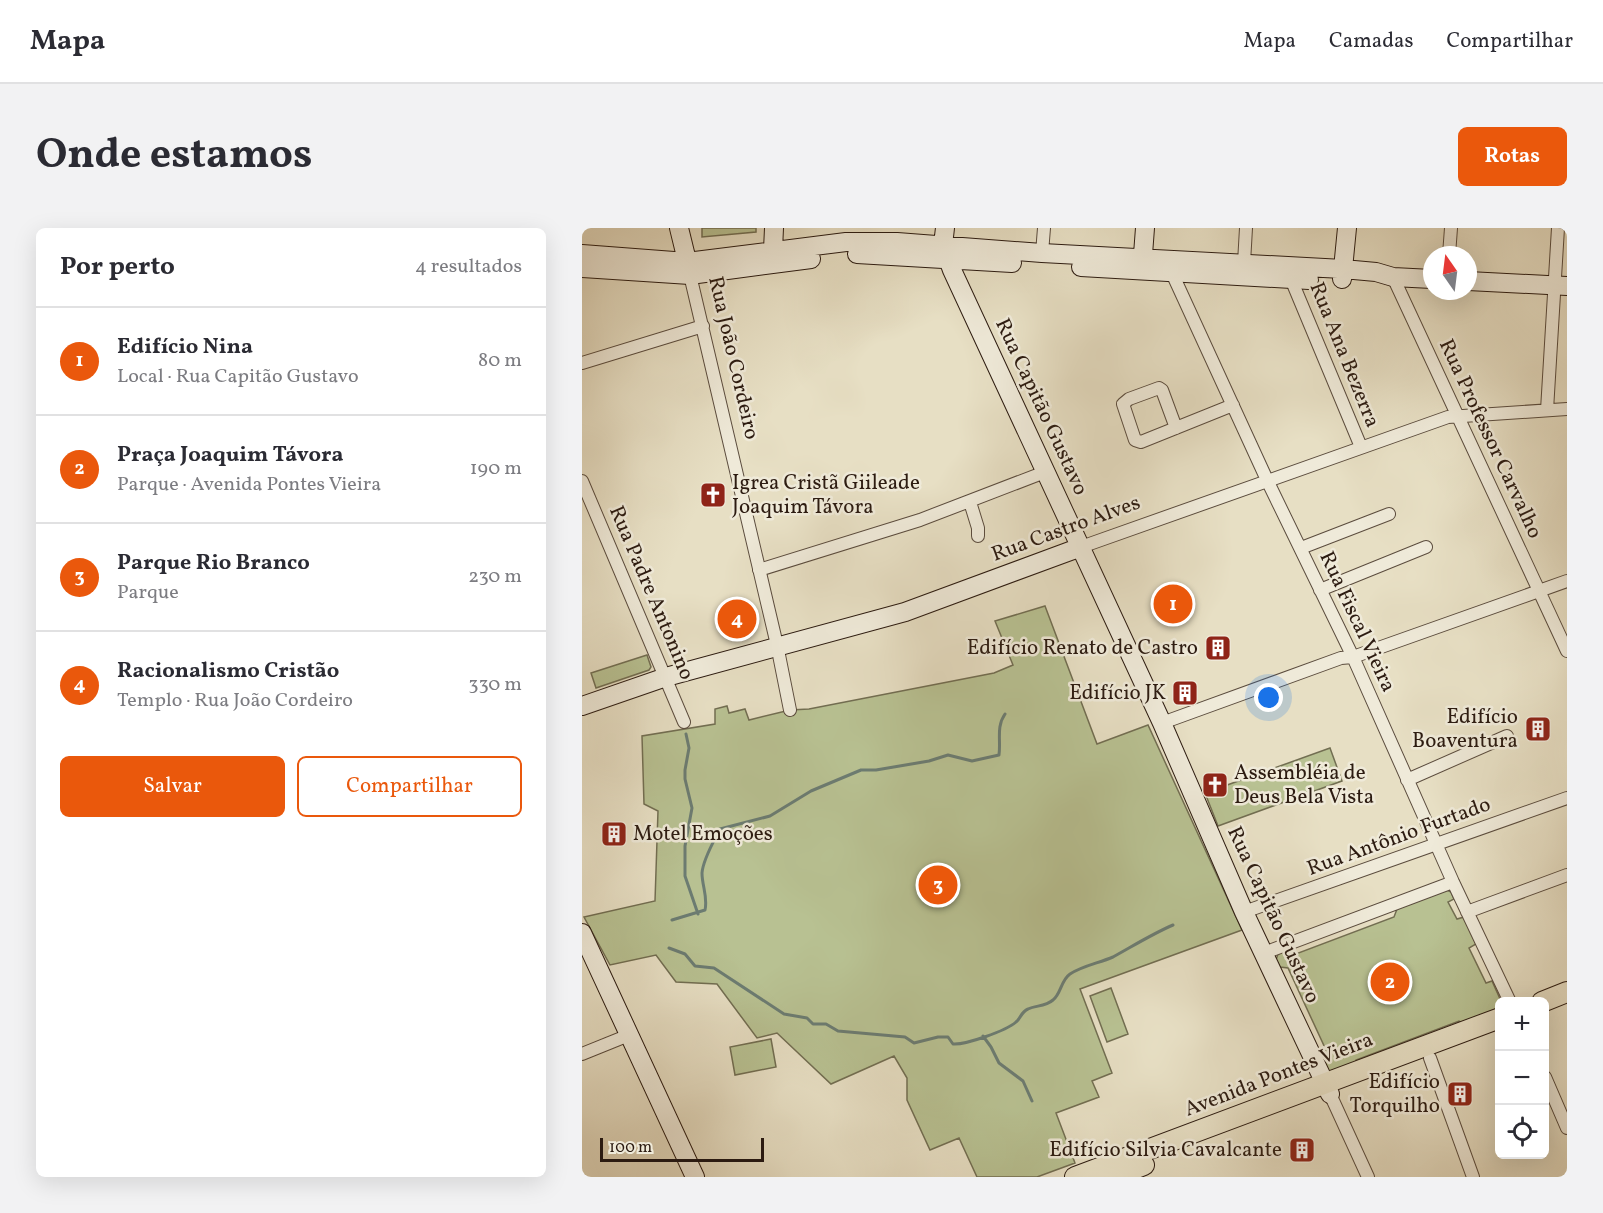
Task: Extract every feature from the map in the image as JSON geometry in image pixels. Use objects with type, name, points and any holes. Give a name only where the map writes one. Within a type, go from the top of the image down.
[{"type":"main road","name":"Rua João Cordeiro","points":[[679,228],[688,269]]},
{"type":"main road","points":[[772,250],[774,228]]},
{"type":"main road","points":[[1142,264],[1145,228]]},
{"type":"main road","points":[[1343,275],[1347,228]]},
{"type":"main road","points":[[582,268],[688,269],[897,242],[945,244],[1142,264]]},
{"type":"main road","points":[[945,244],[1292,279],[1376,272],[1393,277],[1423,279]]},
{"type":"main road","name":"Rua Capitão Gustavo","points":[[945,244],[1045,472],[1162,723],[1244,912],[1328,1088]]},
{"type":"main road","points":[[582,254],[688,269],[772,250],[847,249]]},
{"type":"main road","points":[[1172,266],[1244,263],[1343,275]]},
{"type":"main road","points":[[1477,281],[1560,285]]},
{"type":"main road","name":"Rua Castro Alves","points":[[582,706],[666,677],[905,612],[1081,547]]},
{"type":"main road","points":[[582,933],[696,1177]]},
{"type":"main road","points":[[1549,999],[1567,992]]},
{"type":"main road","points":[[1549,1013],[1567,1006]]},
{"type":"main road","name":"Avenida Pontes Vieira","points":[[1113,1177],[1143,1172],[1328,1088],[1495,1020]]},
{"type":"main road","name":"Avenida Pontes Vieira","points":[[1075,1177],[1328,1088],[1430,1058],[1495,1034]]},
{"type":"street","points":[[1042,253],[1044,228]]},
{"type":"street","points":[[1244,263],[1246,228]]},
{"type":"street","points":[[1450,246],[1451,228]]},
{"type":"street","points":[[1547,410],[1560,285],[1558,228]]},
{"type":"street","name":"Rua Fiscal Vieira","points":[[1172,266],[1267,480],[1353,657],[1453,882],[1508,997]]},
{"type":"street","name":"Rua João Cordeiro","points":[[688,269],[777,645],[790,710]]},
{"type":"street","name":"Rua Professor Carvalho","points":[[1393,277],[1567,651]]},
{"type":"street","name":"Rua Ana Bezerra","points":[[1292,279],[1361,447]]},
{"type":"street","points":[[582,363],[703,326]]},
{"type":"street","points":[[1176,428],[1162,390],[1159,388],[1129,399],[1123,404],[1135,440],[1138,442],[1176,428],[1233,405]]},
{"type":"street","name":"Rua Castro Alves","points":[[1081,547],[1448,417],[1567,409]]},
{"type":"street","points":[[759,570],[868,537],[970,502],[1045,472]]},
{"type":"street","name":"Rua Padre Antonino","points":[[582,481],[684,722]]},
{"type":"street","points":[[970,502],[978,528],[978,536]]},
{"type":"street","points":[[1300,548],[1389,514]]},
{"type":"street","points":[[1320,590],[1426,546]]},
{"type":"street","points":[[1162,723],[1341,658],[1353,657],[1567,581]]},
{"type":"street","points":[[1407,780],[1507,736]]},
{"type":"street","name":"Rua Antônio Furtado","points":[[1244,912],[1567,798]]},
{"type":"street","points":[[1467,912],[1567,875]]},
{"type":"street","points":[[1264,953],[1453,882]]},
{"type":"street","points":[[582,1054],[629,1035]]},
{"type":"street","points":[[1430,1058],[1473,1177]]},
{"type":"street","points":[[1549,1086],[1567,1128]]},
{"type":"street","name":"Rua Capitão Gustavo","points":[[1328,1088],[1368,1177]]},
{"type":"green space","points":[[702,228],[756,228],[756,232],[702,237]]},
{"type":"green space","points":[[1045,606],[1097,744],[1148,725],[1242,930],[1080,989],[1112,1073],[1092,1081],[1099,1097],[1056,1113],[1075,1163],[1037,1177],[977,1177],[959,1138],[930,1150],[907,1100],[907,1078],[894,1056],[831,1084],[777,1033],[757,1038],[717,984],[676,982],[656,955],[610,965],[584,917],[655,901],[658,811],[644,804],[642,736],[715,724],[715,709],[727,706],[729,713],[745,709],[749,720],[790,710],[809,709],[994,673],[1013,665],[995,621]]},
{"type":"green space","points":[[647,655],[651,667],[649,670],[596,688],[591,673]]},
{"type":"green space","points":[[1330,748],[1342,781],[1218,826],[1205,793]]},
{"type":"green space","points":[[1447,890],[1451,892],[1454,899],[1448,902],[1457,919],[1464,917],[1476,944],[1469,948],[1486,983],[1492,981],[1499,997],[1495,997],[1495,1013],[1464,1025],[1459,1021],[1356,1060],[1354,1067],[1328,1072],[1322,1058],[1326,1050],[1288,968],[1280,967],[1276,960],[1278,954],[1290,949],[1296,954],[1394,917],[1397,909]]},
{"type":"green space","points":[[1111,988],[1128,1034],[1107,1042],[1090,996]]},
{"type":"green space","points":[[771,1039],[776,1067],[735,1075],[730,1047]]},
{"type":"waterway","points":[[672,920],[705,910],[706,901],[702,878],[704,862],[720,829],[770,816],[811,791],[861,770],[876,770],[929,761],[948,755],[972,761],[999,755],[1000,729],[1005,714]]},
{"type":"waterway","points":[[686,734],[689,748],[685,779],[692,808],[685,846],[685,876],[698,914]]},
{"type":"waterway","points":[[669,948],[685,954],[695,966],[714,968],[784,1014],[807,1018],[813,1024],[826,1024],[838,1031],[905,1037],[914,1043],[948,1037],[953,1044],[959,1044],[1011,1026],[1026,1010],[1053,1000],[1070,974],[1113,957],[1173,925]]},
{"type":"waterway","points":[[983,1036],[999,1063],[1023,1081],[1032,1101]]},
{"type":"place","name":"Igrea Cristã Giileade Joaquim Távora","points":[[713,495]]},
{"type":"place","name":"Edifício Nina","points":[[1173,604]]},
{"type":"place","name":"Racionalismo Cristão","points":[[737,619]]},
{"type":"place","name":"Edifício Renato de Castro","points":[[1218,648]]},
{"type":"place","name":"Edifício JK","points":[[1185,693]]},
{"type":"place","name":"Edifício Boaventura","points":[[1538,729]]},
{"type":"place","name":"Assembléia de Deus Bela Vista","points":[[1215,785]]},
{"type":"place","name":"Motel Emoções","points":[[614,834]]},
{"type":"place","name":"Parque Rio Branco","points":[[938,885]]},
{"type":"place","name":"Praça Joaquim Távora","points":[[1390,982]]},
{"type":"place","name":"Edifício Torquilho","points":[[1460,1094]]},
{"type":"place","name":"Edifício Silvia Cavalcante","points":[[1302,1150]]}]
